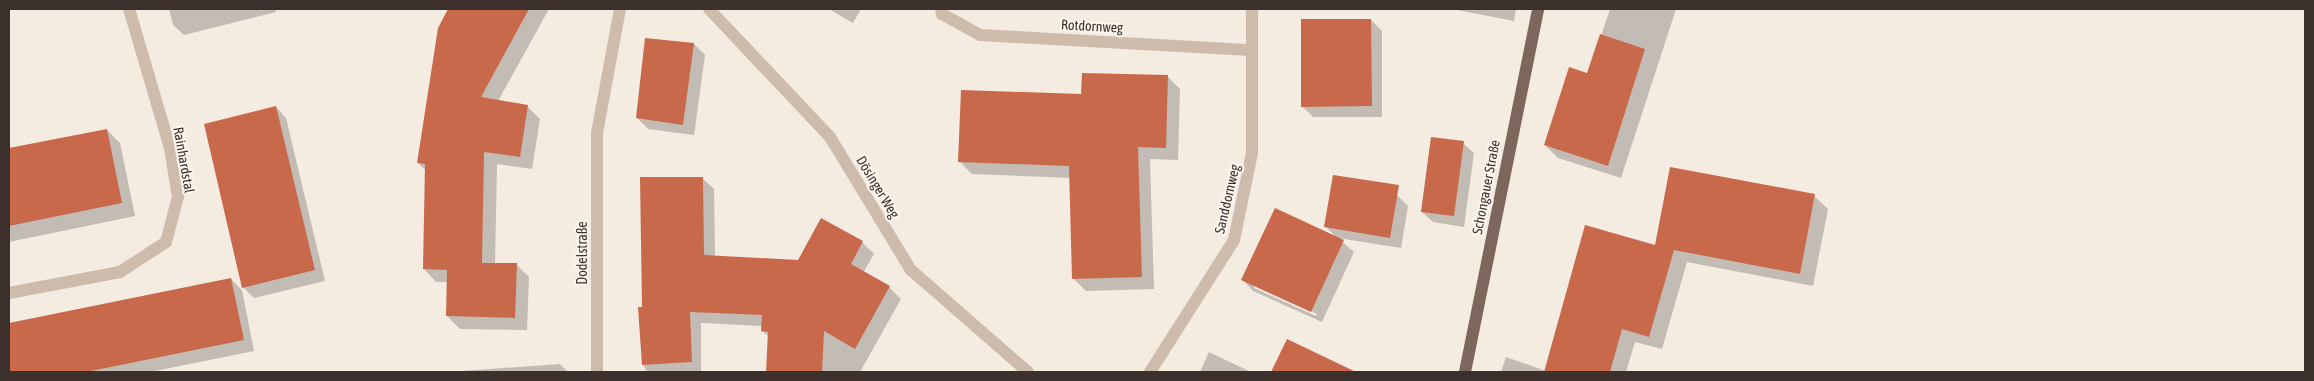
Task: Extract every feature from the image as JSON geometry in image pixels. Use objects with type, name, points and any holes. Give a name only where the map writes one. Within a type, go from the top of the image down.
[{"type":"main road","name":"Schongauer Straße","points":[[1464,372],[1538,9]]},
{"type":"street","name":"Rainhardstal","points":[[9,293],[120,272],[166,242],[178,197],[170,148],[129,9]]},
{"type":"street","name":"Dodelstraße","points":[[597,372],[597,133],[620,9]]},
{"type":"street","name":"Dösinger Weg","points":[[709,9],[830,137],[911,270],[1028,372]]},
{"type":"street","name":"Rotdornweg","points":[[940,9],[942,14],[980,35],[1251,50]]},
{"type":"street","name":"Sanddornweg","points":[[1150,372],[1234,240],[1252,153],[1252,9]]},
{"type":"building","points":[[448,9],[529,9],[481,97],[528,105],[520,157],[484,152],[482,263],[517,263],[515,318],[446,316],[447,270],[423,269],[425,164],[417,163],[438,28]]},
{"type":"building","points":[[1301,19],[1371,19],[1372,106],[1301,107]]},
{"type":"building","points":[[1600,34],[1645,49],[1608,166],[1544,145],[1569,67],[1587,73]]},
{"type":"building","points":[[645,38],[694,43],[683,125],[636,118]]},
{"type":"building","points":[[1082,73],[1168,75],[1166,148],[1138,147],[1142,277],[1072,279],[1069,166],[958,162],[961,90],[1081,94]]},
{"type":"building","points":[[276,106],[315,270],[242,288],[204,124]]},
{"type":"building","points":[[107,129],[122,203],[9,226],[9,148]]},
{"type":"building","points":[[1431,137],[1464,141],[1454,216],[1421,212]]},
{"type":"building","points":[[1670,167],[1815,194],[1800,274],[1674,250],[1649,337],[1622,329],[1610,372],[1544,372],[1585,225],[1655,245]]},
{"type":"building","points":[[1333,175],[1399,185],[1390,238],[1324,227]]},
{"type":"building","points":[[640,177],[703,177],[704,255],[798,260],[821,218],[863,241],[851,264],[890,286],[855,349],[824,331],[822,372],[766,372],[768,332],[761,331],[762,315],[690,312],[692,362],[642,365],[638,307],[642,307]]},
{"type":"building","points":[[1275,208],[1344,240],[1311,312],[1241,280]]},
{"type":"building","points":[[231,278],[244,340],[86,372],[9,372],[9,323]]},
{"type":"building","points":[[1287,339],[1356,372],[1271,372]]}]
